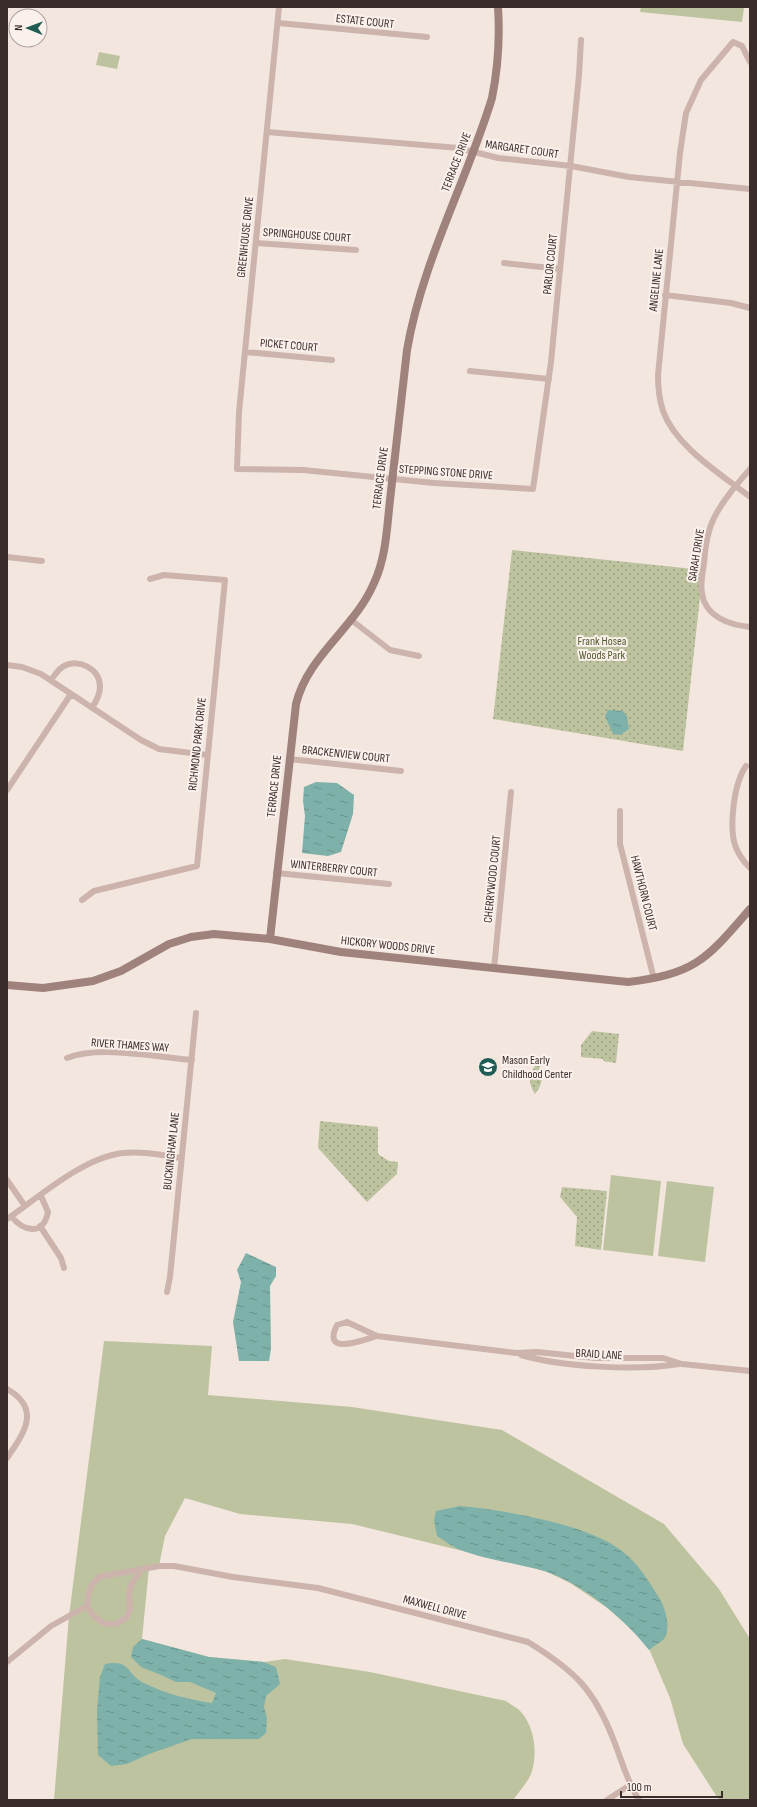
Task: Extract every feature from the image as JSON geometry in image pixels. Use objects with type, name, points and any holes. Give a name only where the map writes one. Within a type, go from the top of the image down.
[{"type":"street","name":"GREENHOUSE DRIVE","points":[[237,469],[239,412],[279,7]]},
{"type":"street","name":"TERRACE DRIVE","points":[[270,938],[289,759],[299,691],[311,668],[366,598],[379,572],[393,479],[407,350],[412,321],[422,287],[485,119],[497,74],[499,45],[498,7]]},
{"type":"street","name":"ESTATE COURT","points":[[278,23],[427,37]]},
{"type":"street","name":"PARLOR COURT","points":[[533,489],[549,379],[571,166],[581,40]]},
{"type":"street","name":"ANGELINE LANE","points":[[750,62],[742,46],[733,42],[701,80],[691,98],[683,128],[658,375],[659,395],[662,410],[681,440],[750,497]]},
{"type":"street","name":"MARGARET COURT","points":[[267,132],[414,146],[444,146],[498,158],[571,166],[619,175],[750,189]]},
{"type":"street","name":"SPRINGHOUSE COURT","points":[[256,243],[356,250]]},
{"type":"street","points":[[504,263],[560,269]]},
{"type":"street","points":[[666,295],[716,300],[750,308]]},
{"type":"street","name":"PICKET COURT","points":[[245,352],[332,360]]},
{"type":"street","points":[[470,371],[549,379]]},
{"type":"street","name":"STEPPING STONE DRIVE","points":[[237,469],[303,470],[393,479],[533,489]]},
{"type":"street","name":"SARAH DRIVE","points":[[750,469],[722,505],[710,528],[704,557],[701,592],[706,606],[717,617],[730,624],[750,628]]},
{"type":"street","points":[[7,557],[42,561]]},
{"type":"street","name":"RICHMOND PARK DRIVE","points":[[82,900],[94,891],[197,866],[225,580],[164,575],[150,579]]},
{"type":"street","points":[[350,619],[390,650],[419,656]]},
{"type":"street","points":[[51,680],[60,669],[70,664],[80,664],[90,668],[97,676],[100,687],[92,708]]},
{"type":"street","points":[[7,665],[32,670],[51,680],[141,740],[159,749],[207,755]]},
{"type":"street","points":[[7,790],[72,694]]},
{"type":"street","name":"BRACKENVIEW COURT","points":[[289,759],[400,771]]},
{"type":"street","points":[[746,766],[739,779],[736,794],[734,834],[739,853],[750,868]]},
{"type":"street","name":"CHERRYWOOD COURT","points":[[494,969],[511,792]]},
{"type":"street","name":"HAWTHORN COURT","points":[[620,812],[620,844],[654,979]]},
{"type":"street","name":"WINTERBERRY COURT","points":[[276,873],[389,884]]},
{"type":"street","name":"HICKORY WOODS DRIVE","points":[[7,985],[43,988],[92,981],[121,971],[169,944],[191,937],[228,934],[270,938],[342,952],[628,982],[654,979],[683,971],[702,959],[714,949],[750,909]]},
{"type":"street","name":"BUCKINGHAM LANE","points":[[166,1292],[170,1277],[196,1013]]},
{"type":"street","name":"RIVER THAMES WAY","points":[[68,1058],[82,1053],[108,1052],[192,1060]]},
{"type":"street","points":[[41,1196],[48,1212],[44,1222],[40,1226],[25,1229],[9,1218],[83,1167],[106,1156],[132,1152],[181,1158]]},
{"type":"street","points":[[7,1180],[25,1206]]},
{"type":"street","points":[[40,1226],[61,1258],[64,1268]]},
{"type":"street","name":"BRAID LANE","points":[[377,1336],[345,1346],[339,1344],[335,1339],[334,1331],[337,1325],[347,1322],[377,1336],[516,1353],[538,1360],[594,1365],[662,1367],[682,1364],[750,1371]]},
{"type":"street","points":[[7,1389],[16,1394],[24,1404],[28,1416],[22,1436],[7,1458]]},
{"type":"street","name":"MAXWELL DRIVE","points":[[87,1606],[91,1586],[99,1577],[159,1566],[174,1566],[233,1577],[318,1588],[528,1642],[558,1661],[574,1674],[593,1697],[603,1714],[630,1786],[639,1800]]},
{"type":"street","points":[[7,1662],[51,1626],[87,1606],[92,1614],[100,1621],[117,1624],[127,1617],[130,1609],[129,1594],[131,1585],[141,1570]]},
{"type":"street","points":[[607,1800],[630,1786]]},
{"type":"green space","points":[[641,7],[750,8],[744,8],[742,22],[640,12]]},
{"type":"green space","points":[[99,52],[120,56],[117,69],[96,65]]},
{"type":"green space","name":"Frank Hosea Woods Park","points":[[512,550],[703,570],[683,751],[493,719]]},
{"type":"green space","points":[[592,1031],[619,1034],[616,1063],[603,1061],[603,1059],[581,1057],[581,1045]]},
{"type":"green space","points":[[538,1062],[542,1078],[540,1086],[535,1094],[532,1090],[530,1078]]},
{"type":"green space","points":[[320,1121],[378,1127],[378,1154],[389,1161],[398,1162],[397,1174],[367,1202],[318,1148]]},
{"type":"green space","points":[[611,1175],[661,1181],[653,1256],[603,1250]]},
{"type":"green space","points":[[667,1181],[714,1187],[705,1262],[658,1256]]},
{"type":"green space","points":[[562,1187],[607,1191],[601,1250],[575,1246],[577,1217],[560,1197]]},
{"type":"green space","points":[[104,1341],[212,1346],[208,1395],[352,1407],[502,1430],[664,1524],[719,1589],[750,1639],[750,1800],[719,1800],[683,1744],[670,1698],[649,1649],[637,1634],[606,1607],[570,1583],[545,1571],[352,1524],[240,1514],[185,1498],[165,1536],[159,1566],[149,1568],[142,1639],[209,1657],[264,1662],[285,1659],[370,1672],[506,1701],[520,1711],[526,1718],[532,1733],[535,1750],[531,1774],[513,1800],[54,1800],[69,1616]]},
{"type":"water","points":[[608,710],[623,711],[627,717],[629,729],[620,735],[613,734],[605,716]]},
{"type":"water","points":[[316,782],[337,783],[354,795],[353,814],[341,852],[328,856],[302,853],[305,816],[303,801],[304,787]]},
{"type":"water","points":[[246,1253],[276,1267],[276,1276],[270,1286],[271,1349],[269,1361],[239,1361],[233,1322],[241,1282],[237,1270]]},
{"type":"water","points":[[460,1506],[499,1511],[545,1520],[589,1533],[607,1541],[628,1556],[639,1568],[661,1601],[665,1610],[667,1625],[664,1639],[649,1650],[628,1626],[602,1603],[573,1584],[544,1571],[490,1559],[455,1548],[437,1536],[434,1520],[436,1511]]},
{"type":"water","points":[[142,1639],[209,1657],[264,1662],[276,1667],[280,1684],[266,1696],[264,1707],[267,1718],[266,1733],[259,1739],[192,1739],[149,1754],[127,1764],[111,1766],[98,1755],[97,1710],[100,1677],[105,1664],[120,1664],[128,1669],[138,1680],[160,1690],[186,1698],[212,1703],[216,1693],[190,1682],[176,1682],[141,1667],[131,1657],[133,1647]]},
{"type":"place","name":"Mason Early Childhood Center","points":[[488,1067]]}]
